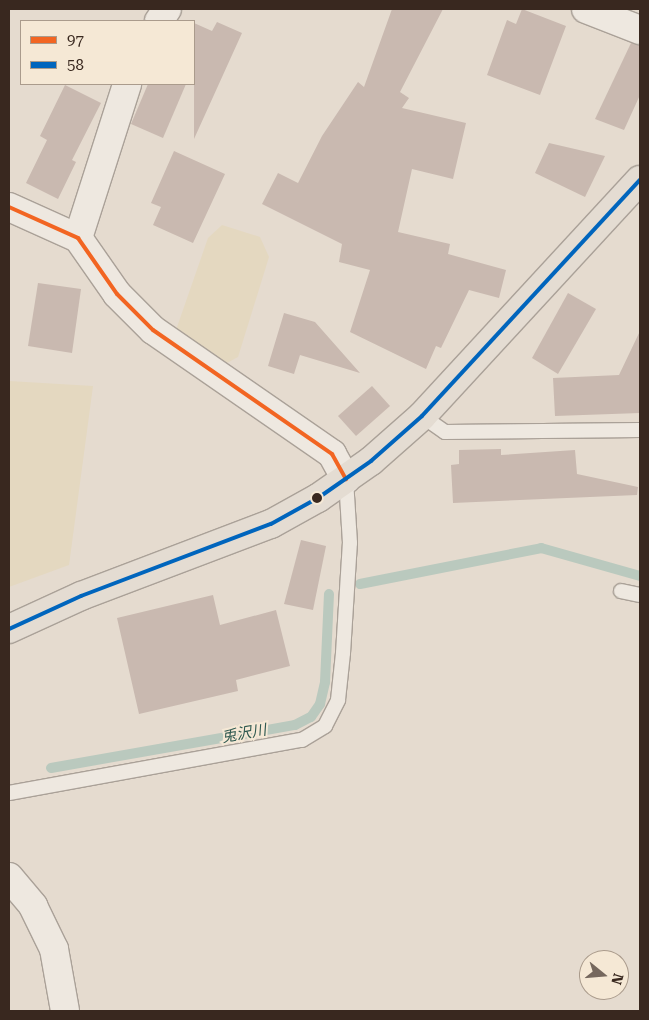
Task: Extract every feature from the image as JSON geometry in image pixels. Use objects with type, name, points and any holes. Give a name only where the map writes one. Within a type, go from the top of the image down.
[{"type":"main road","points":[[9,629],[81,596],[256,530],[291,514],[346,479],[422,416],[640,180]]},
{"type":"street","points":[[160,20],[167,9]]},
{"type":"street","points":[[586,9],[640,30]]},
{"type":"street","points":[[78,238],[127,85]]},
{"type":"street","points":[[9,207],[78,238],[117,294],[153,330],[332,454],[346,479]]},
{"type":"street","points":[[9,877],[33,906],[54,949],[65,1011]]},
{"type":"lane","points":[[422,416],[445,432],[640,430]]},
{"type":"lane","points":[[9,792],[302,740],[325,726],[338,700],[343,653],[350,543],[346,479]]},
{"type":"lane","points":[[622,591],[640,595]]},
{"type":"shaded area","points":[[222,225],[260,237],[269,257],[238,357],[227,363],[176,330],[208,238]]},
{"type":"shaded area","points":[[9,381],[93,386],[69,565],[9,587]]},
{"type":"building","points":[[392,9],[443,9],[400,92],[409,98],[402,108],[466,123],[453,179],[412,169],[398,232],[450,244],[448,254],[506,270],[499,298],[469,290],[441,348],[436,346],[426,369],[350,332],[370,270],[339,262],[342,244],[262,204],[278,173],[298,183],[322,136],[358,82],[364,87]]},
{"type":"building","points":[[522,9],[566,26],[540,95],[487,75],[507,20],[516,24]]},
{"type":"building","points":[[217,22],[242,33],[194,139],[195,23],[212,31]]},
{"type":"building","points":[[631,43],[640,45],[640,95],[624,130],[595,119]]},
{"type":"building","points":[[65,85],[101,103],[72,160],[76,162],[58,199],[26,183],[47,140],[40,136]]},
{"type":"building","points":[[148,85],[186,85],[163,138],[131,124]]},
{"type":"building","points":[[549,143],[605,156],[585,197],[535,173]]},
{"type":"building","points":[[174,151],[225,174],[193,243],[153,225],[161,207],[151,203]]},
{"type":"building","points":[[38,283],[81,289],[72,353],[28,346]]},
{"type":"building","points":[[568,293],[596,309],[558,374],[532,358]]},
{"type":"building","points":[[284,313],[315,322],[360,373],[300,355],[294,374],[268,366]]},
{"type":"building","points":[[640,331],[640,413],[555,416],[553,378],[619,375]]},
{"type":"building","points":[[372,386],[390,406],[356,436],[338,416]]},
{"type":"building","points":[[501,449],[501,455],[575,450],[577,474],[638,487],[637,495],[453,503],[451,465],[459,464],[459,450]]},
{"type":"building","points":[[301,540],[326,546],[313,610],[284,604]]},
{"type":"building","points":[[213,595],[220,625],[276,610],[290,666],[236,680],[238,691],[139,714],[117,618]]},
{"type":"waterway","name":"兎沢川","points":[[360,584],[541,548],[640,576]]},
{"type":"waterway","name":"兎沢川","points":[[51,768],[295,725],[311,717],[320,704],[325,682],[329,594]]},
{"type":"transit line","name":"58","points":[[9,629],[81,596],[271,524],[318,498],[371,461],[422,416],[640,180]]},
{"type":"transit line","name":"97","points":[[9,207],[78,238],[117,294],[153,330],[332,454],[346,479]]}]
